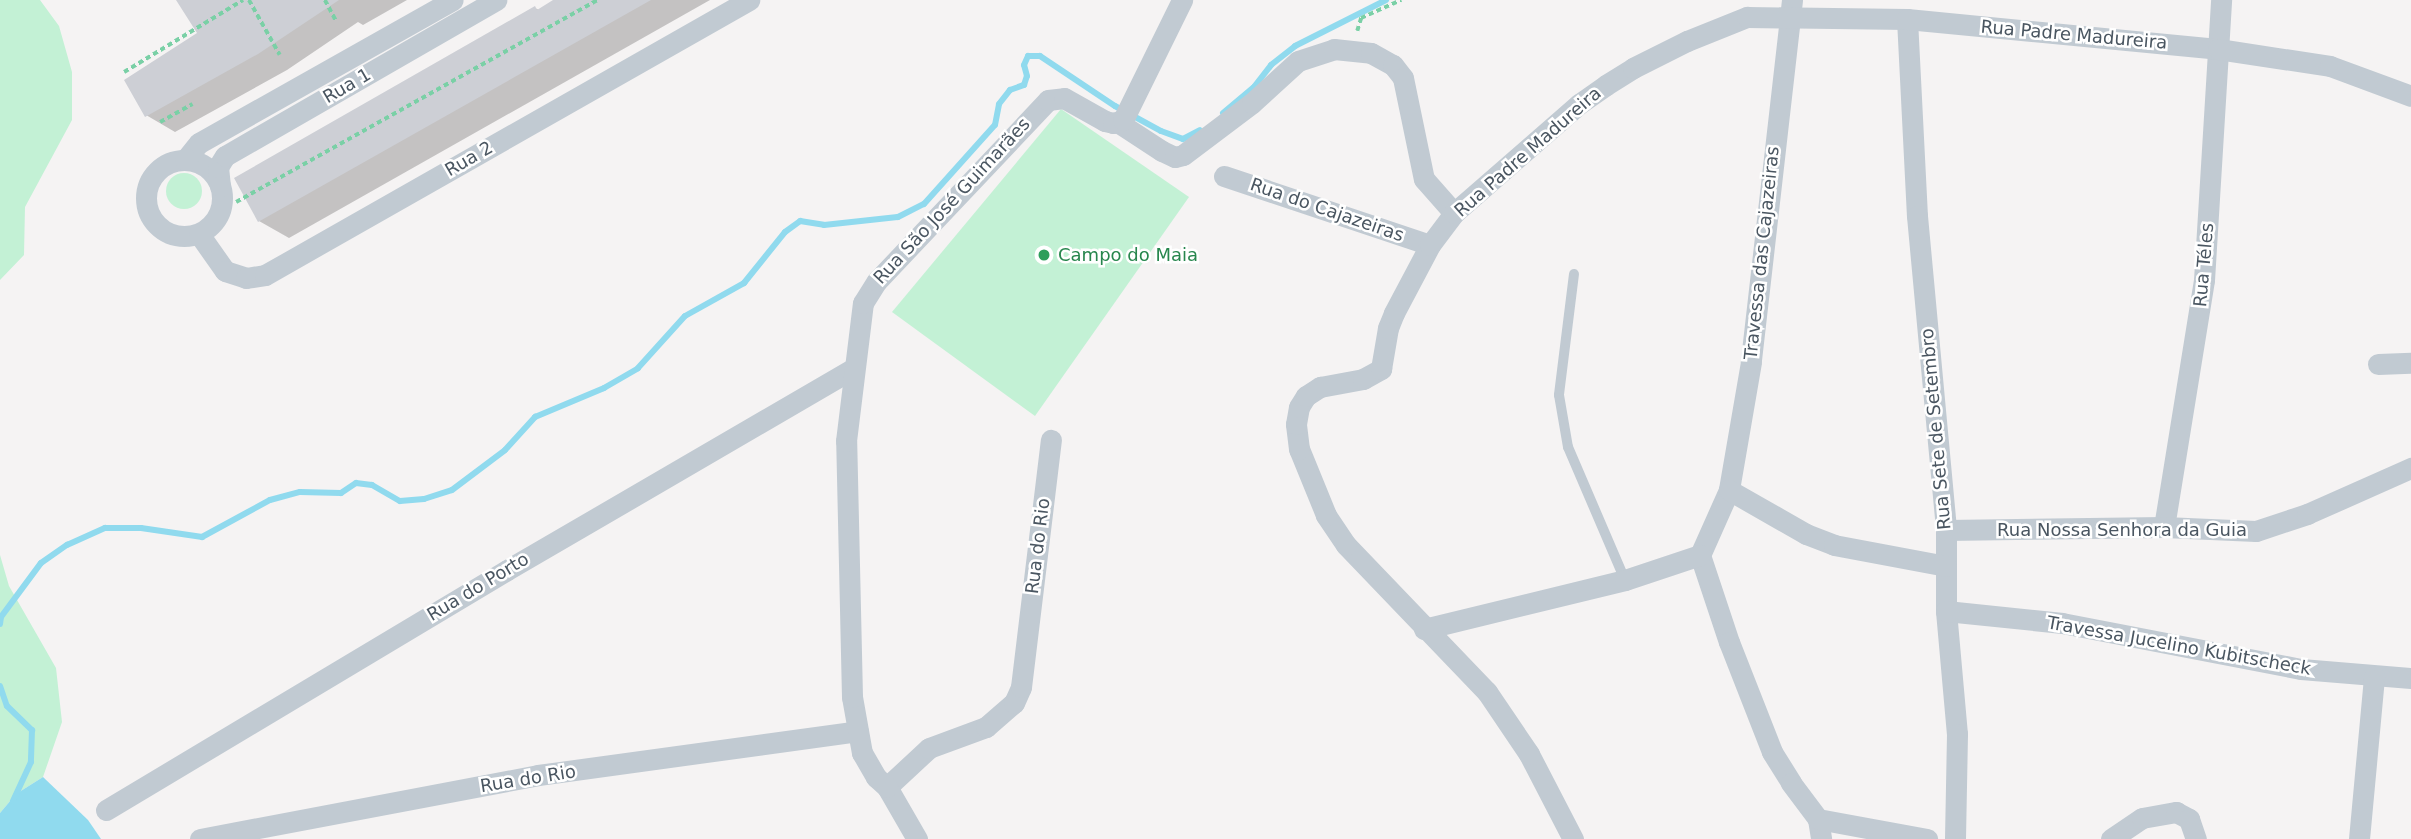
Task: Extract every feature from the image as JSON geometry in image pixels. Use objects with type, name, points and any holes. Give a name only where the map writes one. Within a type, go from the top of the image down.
[{"type":"street","name":"Rua 1","points":[[453,0],[199,143],[185,160],[164,166],[155,173],[146,194],[146,206],[150,216],[166,232],[177,236],[199,234],[216,219],[221,208],[218,167],[225,156],[496,0]]},
{"type":"street","name":"Rua 2","points":[[199,234],[226,271],[246,278],[265,275],[749,0]]},
{"type":"street","points":[[1182,0],[1127,113],[1162,151],[1175,157],[1183,155],[1252,103],[1298,61],[1326,51],[1362,51],[1393,65],[1403,78],[1424,179],[1454,213]]},
{"type":"street","name":"Rua Téles","points":[[2164,527],[2204,280],[2221,0]]},
{"type":"street","name":"Rua Padre Madureira","points":[[1573,839],[1529,754],[1487,692],[1346,545],[1326,515],[1299,449],[1296,424],[1299,407],[1306,396],[1320,387],[1363,379],[1381,369],[1388,328],[1430,245],[1454,213],[1579,104],[1633,68],[1747,17],[1791,8],[2218,49],[2330,66],[2411,96]]},
{"type":"street","name":"Travessa das Cajazeiras","points":[[1700,555],[1729,490],[1751,362],[1791,8]]},
{"type":"street","name":"Rua Sete de Setembro","points":[[1906,19],[1917,216],[1946,530],[1947,611],[1957,734],[1955,839]]},
{"type":"street","name":"Rua São José Guimarães","points":[[917,839],[887,788],[876,777],[862,753],[852,697],[846,441],[858,320],[869,289],[961,195],[1044,103],[1053,98],[1064,98],[1105,121],[1127,113]]},
{"type":"street","points":[[185,160],[207,168],[220,186]]},
{"type":"street","name":"Rua do Cajazeiras","points":[[1224,176],[1430,245]]},
{"type":"street","points":[[2378,365],[2411,363]]},
{"type":"street","name":"Rua do Porto","points":[[106,810],[507,570],[853,369]]},
{"type":"street","name":"Rua do Rio","points":[[887,788],[929,748],[986,727],[1014,703],[1021,687],[1051,440]]},
{"type":"street","name":"Rua Nossa Senhora da Guia","points":[[1946,530],[2164,527],[2256,531],[2307,514],[2411,468]]},
{"type":"street","points":[[1729,490],[1786,523],[1834,545],[1947,566]]},
{"type":"street","points":[[1424,629],[1625,580],[1700,555],[1729,642],[1772,752],[1820,829],[1927,839]]},
{"type":"street","name":"Travessa Jucelino Kubitscheck","points":[[1947,611],[2062,623],[2259,662],[2374,677],[2411,678]]},
{"type":"street","points":[[2359,839],[2374,677]]},
{"type":"street","name":"Rua do Rio","points":[[200,839],[538,775],[858,731]]},
{"type":"street","points":[[2111,839],[2142,818],[2176,813],[2189,819],[2196,836]]},
{"type":"lane","points":[[1574,274],[1559,395],[1568,447],[1625,580]]},
{"type":"path","points":[[124,72],[246,0],[280,55]]},
{"type":"path","points":[[325,0],[336,21]]},
{"type":"path","points":[[236,202],[597,0]]},
{"type":"path","points":[[1362,51],[1361,18],[1401,0]]},
{"type":"path","points":[[160,122],[192,104]]},
{"type":"green space","points":[[0,0],[40,0],[59,26],[72,72],[72,120],[25,207],[24,255],[0,280]]},
{"type":"green space","name":"Campo do Maia","points":[[1061,109],[1189,197],[1035,416],[892,312]]},
{"type":"green space","points":[[184,173],[197,178],[202,191],[197,204],[184,209],[171,204],[166,191],[171,178]]},
{"type":"green space","points":[[0,555],[9,586],[56,668],[62,722],[43,777],[16,794],[0,813]]},
{"type":"water","points":[[43,777],[88,820],[101,839],[0,839],[0,813],[16,794]]},
{"type":"building","points":[[176,0],[339,0],[258,54],[145,117],[124,80],[197,33]]},
{"type":"building","points":[[553,0],[651,0],[258,222],[234,178],[535,6],[537,10]]},
{"type":"waterway","points":[[1223,113],[1254,87],[1271,65],[1295,46],[1386,0]]},
{"type":"waterway","points":[[0,624],[1,617],[41,563],[67,545],[105,528],[141,528],[202,537],[270,500],[300,492],[341,493],[356,483],[372,485],[400,501],[424,499],[452,490],[505,450],[535,417],[604,388],[638,368],[685,316],[744,283],[785,232],[800,221],[824,225],[898,217],[924,204],[995,125],[999,104],[1010,90],[1024,85],[1027,76],[1024,65],[1028,56],[1040,56],[1115,106],[1161,131],[1183,139],[1200,130]]},
{"type":"waterway","points":[[0,686],[7,706],[32,730],[31,762],[13,801]]},
{"type":"place","name":"Campo do Maia","points":[[1044,255]]}]
